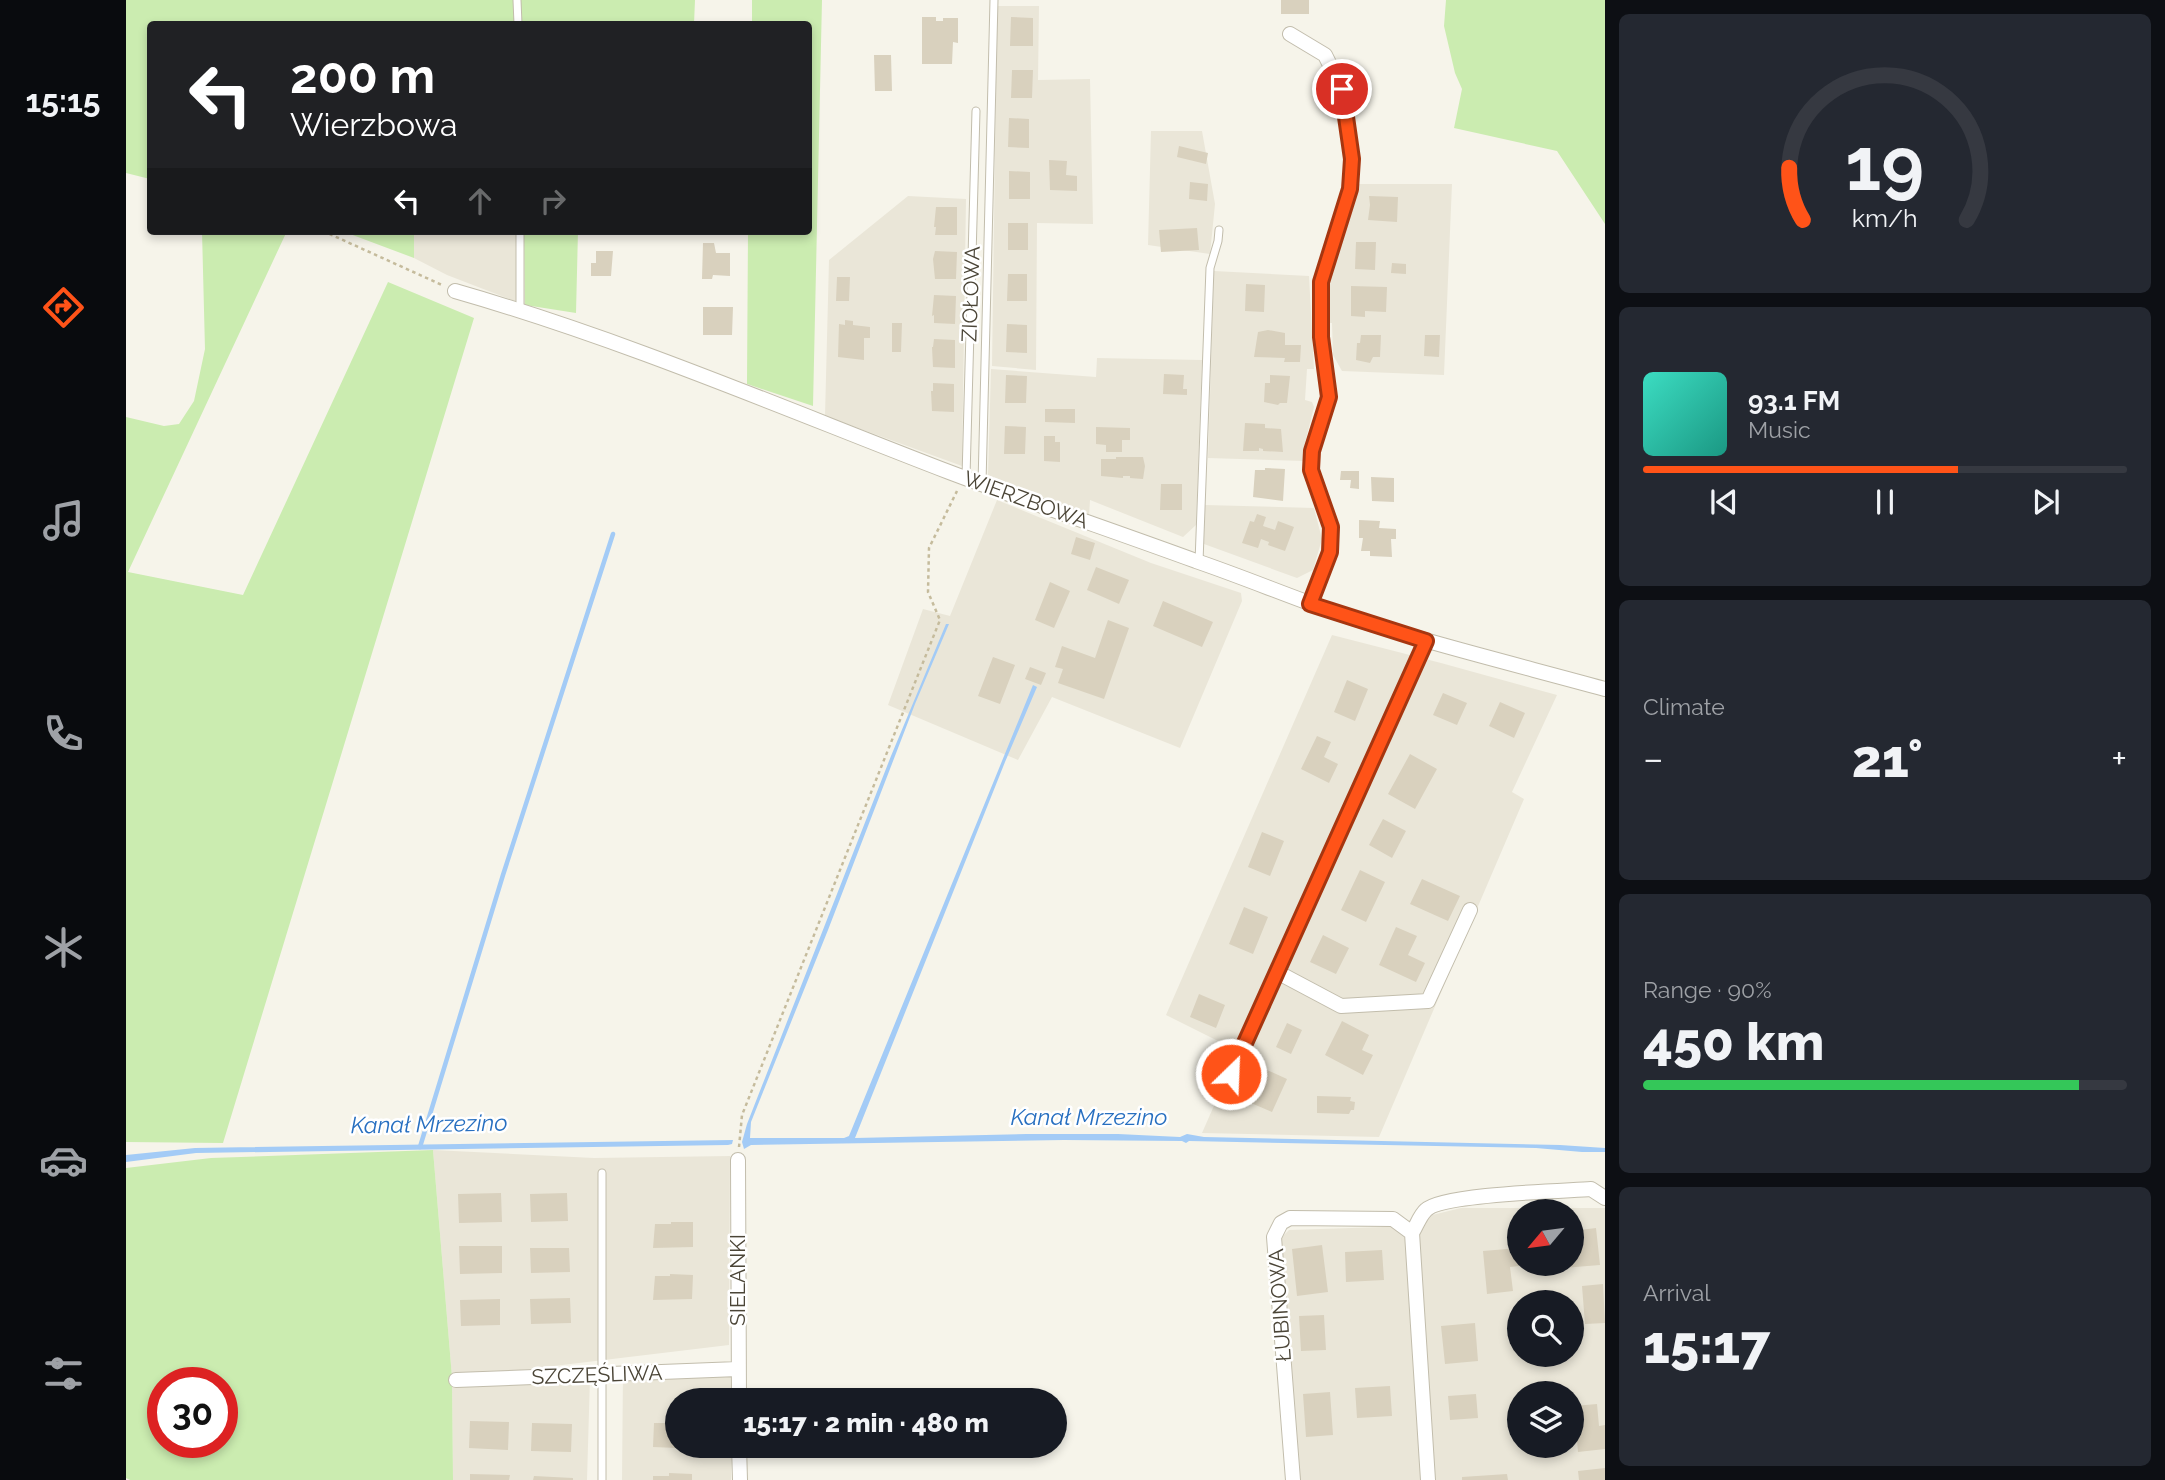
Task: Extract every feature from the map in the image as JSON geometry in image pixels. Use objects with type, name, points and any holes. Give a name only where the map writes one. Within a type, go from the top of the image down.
[{"type":"street","points":[[1290,34],[1325,55],[1342,89],[1352,159],[1350,189],[1321,282],[1321,337],[1329,397],[1312,451],[1311,470],[1331,527],[1330,552],[1310,604]]},
{"type":"street","name":"WIERZBOWA","points":[[454,291],[520,310],[642,352],[965,478],[1310,604],[1426,641],[1605,689]]},
{"type":"street","points":[[1231,1074],[1426,641]]},
{"type":"street","points":[[1277,972],[1341,1006],[1428,1000],[1470,910]]},
{"type":"street","name":"SIELANKI","points":[[738,1160],[739,1388]]},
{"type":"street","points":[[1428,1480],[1412,1233],[1426,1209],[1443,1202],[1476,1197],[1591,1189],[1605,1198]]},
{"type":"street","name":"ŁUBINOWA","points":[[1293,1480],[1274,1237],[1280,1223],[1290,1218],[1393,1219],[1412,1233]]},
{"type":"street","name":"SZCZĘŚLIWA","points":[[456,1380],[738,1369]]},
{"type":"street","points":[[739,1458],[740,1480]]},
{"type":"lane","points":[[517,0],[517,21]]},
{"type":"lane","points":[[982,484],[993,0]]},
{"type":"lane","name":"ZIOŁOWA","points":[[965,478],[976,111]]},
{"type":"lane","points":[[1199,562],[1210,268],[1219,230]]},
{"type":"lane","points":[[520,235],[520,310]]},
{"type":"lane","points":[[602,1173],[602,1480]]},
{"type":"path","points":[[332,235],[454,291]]},
{"type":"path","points":[[738,1160],[742,1115],[940,621],[928,592],[929,548],[965,478]]},
{"type":"shaded area","points":[[997,6],[1039,6],[1038,80],[1090,79],[1093,224],[1037,223],[1036,370],[992,366]]},
{"type":"shaded area","points":[[1151,131],[1202,131],[1215,204],[1210,254],[1148,245]]},
{"type":"shaded area","points":[[1356,184],[1452,184],[1444,375],[1342,371],[1333,355],[1332,323],[1326,323],[1327,276]]},
{"type":"shaded area","points":[[908,196],[966,199],[962,466],[825,416],[829,260]]},
{"type":"shaded area","points":[[414,235],[524,235],[525,305],[447,275],[414,258]]},
{"type":"shaded area","points":[[1214,271],[1309,276],[1314,369],[1307,369],[1305,400],[1312,402],[1314,407],[1303,451],[1306,461],[1208,458]]},
{"type":"shaded area","points":[[1097,358],[1202,360],[1196,525],[1183,537],[1090,500],[1089,516],[988,475],[991,369],[1096,377]]},
{"type":"shaded area","points":[[997,500],[1151,563],[1241,593],[1242,601],[1180,748],[1052,697],[1018,760],[888,705],[923,609],[950,616]]},
{"type":"shaded area","points":[[1205,505],[1314,508],[1322,539],[1313,570],[1297,578],[1204,544]]},
{"type":"shaded area","points":[[1332,635],[1557,695],[1512,792],[1524,799],[1379,1137],[1202,1133],[1238,1051],[1166,1015]]},
{"type":"shaded area","points":[[433,1150],[594,1158],[730,1156],[729,1345],[461,1377],[590,1377],[587,1480],[453,1480],[452,1377]]},
{"type":"shaded area","points":[[1461,1208],[1507,1208],[1507,1276],[1584,1276],[1584,1208],[1605,1208],[1605,1480],[1298,1480],[1281,1238],[1289,1230],[1383,1227]]},
{"type":"shaded area","points":[[731,1364],[731,1388],[665,1388],[665,1458],[731,1458],[731,1480],[622,1480],[623,1370]]},
{"type":"green space","points":[[126,0],[695,0],[694,21],[147,21],[147,178],[126,173]]},
{"type":"green space","points":[[752,0],[822,0],[813,406],[747,384],[748,235],[812,235],[812,21],[752,21]]},
{"type":"green space","points":[[1446,0],[1605,0],[1605,224],[1557,151],[1454,128],[1462,89],[1455,73],[1444,26]]},
{"type":"green space","points":[[202,235],[285,235],[128,572],[243,595],[388,282],[474,318],[223,1143],[126,1142],[126,417],[164,426],[179,424],[194,401],[205,349]]},
{"type":"green space","points":[[353,235],[414,235],[414,258]]},
{"type":"green space","points":[[524,235],[578,235],[576,313],[525,305]]},
{"type":"green space","points":[[433,1150],[452,1377],[453,1480],[126,1478],[126,1168],[211,1158]]},
{"type":"water","points":[[946,624],[949,624],[751,1122],[750,1138],[849,1136],[1033,685],[1037,687],[855,1138],[1027,1134],[1180,1137],[1187,1134],[1204,1137],[1560,1145],[1605,1148],[1605,1152],[1536,1148],[1064,1140],[751,1145],[744,1149],[742,1142],[747,1124],[891,756]]},
{"type":"water","points":[[733,1140],[732,1144],[728,1145],[196,1153],[126,1162],[126,1155],[195,1148]]},
{"type":"building","points":[[1281,0],[1309,0],[1309,14],[1281,14]]},
{"type":"building","points":[[922,17],[936,17],[936,21],[958,18],[958,43],[953,42],[952,64],[922,64]]},
{"type":"building","points":[[1011,17],[1033,18],[1033,46],[1010,46]]},
{"type":"building","points":[[874,55],[891,55],[892,91],[875,91]]},
{"type":"building","points":[[1012,70],[1033,70],[1032,98],[1011,98]]},
{"type":"building","points":[[1009,118],[1029,119],[1029,148],[1008,147]]},
{"type":"building","points":[[1179,146],[1208,153],[1206,164],[1177,157]]},
{"type":"building","points":[[1049,160],[1067,161],[1066,175],[1077,176],[1077,191],[1050,190]]},
{"type":"building","points":[[1009,171],[1030,172],[1030,199],[1009,199]]},
{"type":"building","points":[[1190,182],[1208,184],[1207,201],[1189,199]]},
{"type":"building","points":[[1369,196],[1398,197],[1397,222],[1368,220]]},
{"type":"building","points":[[936,207],[957,207],[957,235],[935,235]]},
{"type":"building","points":[[1008,223],[1028,223],[1028,250],[1008,250]]},
{"type":"building","points":[[1197,228],[1199,250],[1161,252],[1159,230]]},
{"type":"building","points":[[1356,242],[1376,242],[1375,270],[1355,269]]},
{"type":"building","points":[[703,243],[714,243],[716,253],[730,253],[730,276],[713,275],[712,279],[702,279]]},
{"type":"building","points":[[596,251],[613,251],[611,276],[591,276],[591,263],[596,263]]},
{"type":"building","points":[[935,251],[957,252],[956,279],[935,279]]},
{"type":"building","points":[[1392,263],[1406,264],[1406,274],[1391,273]]},
{"type":"building","points":[[1008,274],[1027,274],[1027,301],[1007,301]]},
{"type":"building","points":[[837,277],[850,277],[849,301],[836,301]]},
{"type":"building","points":[[1246,284],[1265,285],[1264,312],[1245,311]]},
{"type":"building","points":[[1351,286],[1387,287],[1386,312],[1365,311],[1365,317],[1351,316]]},
{"type":"building","points":[[934,295],[956,296],[955,324],[934,323]]},
{"type":"building","points":[[703,307],[733,307],[732,335],[703,335]]},
{"type":"building","points":[[845,320],[853,321],[853,325],[870,327],[870,338],[864,338],[864,360],[838,357],[839,324],[845,325]]},
{"type":"building","points":[[892,323],[902,323],[901,352],[892,352]]},
{"type":"building","points":[[1007,324],[1027,325],[1027,353],[1006,352]]},
{"type":"building","points":[[1268,330],[1285,333],[1285,345],[1301,345],[1300,362],[1284,362],[1285,358],[1254,357],[1258,332]]},
{"type":"building","points":[[1361,335],[1381,335],[1380,357],[1373,357],[1370,363],[1356,360],[1357,343],[1360,343]]},
{"type":"building","points":[[1425,335],[1440,335],[1439,357],[1424,356]]},
{"type":"building","points":[[934,339],[955,340],[955,368],[933,367]]},
{"type":"building","points":[[1164,374],[1184,375],[1183,389],[1187,389],[1187,395],[1163,394]]},
{"type":"building","points":[[1006,375],[1027,376],[1026,403],[1005,403]]},
{"type":"building","points":[[1270,375],[1290,376],[1287,403],[1278,405],[1264,402],[1265,383],[1270,383]]},
{"type":"building","points":[[933,383],[954,384],[954,412],[932,411]]},
{"type":"building","points":[[1045,409],[1075,409],[1075,423],[1045,422]]},
{"type":"building","points":[[1245,423],[1265,424],[1265,428],[1281,429],[1283,452],[1263,451],[1259,448],[1259,451],[1243,451]]},
{"type":"building","points":[[1005,426],[1026,427],[1025,454],[1004,454]]},
{"type":"building","points":[[1096,427],[1130,428],[1130,440],[1122,440],[1122,452],[1106,452],[1106,445],[1096,444]]},
{"type":"building","points":[[1044,436],[1055,436],[1055,442],[1060,442],[1060,462],[1044,461]]},
{"type":"building","points":[[1143,457],[1143,479],[1101,476],[1101,459]]},
{"type":"building","points":[[1285,469],[1283,501],[1253,497],[1255,470]]},
{"type":"building","points":[[1341,471],[1359,471],[1359,489],[1350,488],[1351,480],[1340,480]]},
{"type":"building","points":[[1371,477],[1394,478],[1394,502],[1372,501]]},
{"type":"building","points":[[1161,484],[1182,484],[1182,510],[1160,510]]},
{"type":"building","points":[[1257,514],[1266,517],[1263,526],[1275,530],[1278,521],[1294,527],[1285,551],[1268,545],[1269,542],[1261,539],[1258,548],[1242,543],[1250,521],[1254,522]]},
{"type":"building","points":[[1359,520],[1380,521],[1379,528],[1396,529],[1396,539],[1391,539],[1392,557],[1370,556],[1370,551],[1361,551],[1363,538],[1359,538]]},
{"type":"building","points":[[1076,537],[1095,543],[1090,560],[1071,554]]},
{"type":"building","points":[[1096,567],[1129,580],[1119,604],[1087,590]]},
{"type":"building","points":[[1050,582],[1070,591],[1054,628],[1035,620]]},
{"type":"building","points":[[1163,601],[1213,622],[1202,647],[1153,626]]},
{"type":"building","points":[[1108,620],[1129,628],[1104,699],[1058,683],[1063,669],[1055,667],[1062,646],[1095,658]]},
{"type":"building","points":[[993,657],[1015,665],[1000,704],[978,696]]},
{"type":"building","points":[[1030,667],[1046,673],[1041,685],[1025,679]]},
{"type":"building","points":[[1347,680],[1368,689],[1355,721],[1334,712]]},
{"type":"building","points":[[1443,693],[1467,703],[1457,725],[1433,715]]},
{"type":"building","points":[[1500,702],[1525,713],[1514,738],[1489,726]]},
{"type":"building","points":[[1317,736],[1331,742],[1324,757],[1338,764],[1329,783],[1301,769]]},
{"type":"building","points":[[1410,754],[1437,769],[1415,809],[1388,794]]},
{"type":"building","points":[[1383,819],[1406,831],[1392,858],[1369,845]]},
{"type":"building","points":[[1262,832],[1284,841],[1270,876],[1248,867]]},
{"type":"building","points":[[1360,870],[1385,882],[1366,922],[1341,910]]},
{"type":"building","points":[[1422,879],[1460,896],[1448,921],[1410,904]]},
{"type":"building","points":[[1244,907],[1268,917],[1253,954],[1229,944]]},
{"type":"building","points":[[1396,927],[1417,936],[1408,955],[1425,963],[1416,982],[1379,965]]},
{"type":"building","points":[[1323,935],[1349,948],[1336,974],[1310,962]]},
{"type":"building","points":[[1199,994],[1225,1005],[1216,1028],[1190,1017]]},
{"type":"building","points":[[1342,1021],[1369,1035],[1362,1050],[1373,1055],[1363,1075],[1325,1055]]},
{"type":"building","points":[[1287,1023],[1302,1030],[1291,1054],[1276,1047]]},
{"type":"building","points":[[1267,1070],[1287,1079],[1272,1112],[1251,1103]]},
{"type":"building","points":[[1317,1096],[1351,1097],[1350,1101],[1355,1102],[1354,1110],[1349,1114],[1317,1113]]},
{"type":"building","points":[[501,1193],[502,1222],[459,1223],[458,1194]]},
{"type":"building","points":[[567,1193],[568,1221],[531,1222],[530,1194]]},
{"type":"building","points":[[693,1222],[693,1247],[653,1248],[655,1224]]},
{"type":"building","points":[[1596,1228],[1600,1265],[1584,1266],[1584,1230]]},
{"type":"building","points":[[1322,1245],[1328,1292],[1297,1296],[1292,1249]]},
{"type":"building","points":[[459,1246],[502,1246],[502,1273],[460,1274]]},
{"type":"building","points":[[530,1248],[569,1248],[570,1272],[531,1273]]},
{"type":"building","points":[[1507,1249],[1507,1276],[1511,1276],[1513,1290],[1487,1294],[1483,1251]]},
{"type":"building","points":[[1382,1250],[1384,1280],[1346,1282],[1345,1252]]},
{"type":"building","points":[[693,1275],[692,1299],[653,1300],[655,1276]]},
{"type":"building","points":[[1603,1284],[1605,1323],[1585,1324],[1582,1286]]},
{"type":"building","points":[[570,1298],[571,1323],[531,1324],[530,1299]]},
{"type":"building","points":[[500,1299],[500,1325],[461,1326],[460,1300]]},
{"type":"building","points":[[1324,1315],[1326,1350],[1301,1351],[1299,1316]]},
{"type":"building","points":[[1475,1323],[1478,1361],[1445,1364],[1441,1326]]},
{"type":"building","points":[[1390,1386],[1392,1416],[1357,1418],[1355,1388]]},
{"type":"building","points":[[1330,1392],[1333,1435],[1306,1437],[1303,1394]]},
{"type":"building","points":[[1476,1394],[1478,1418],[1450,1420],[1448,1396]]},
{"type":"building","points":[[1597,1404],[1599,1426],[1605,1425],[1605,1449],[1584,1451],[1584,1405]]},
{"type":"building","points":[[470,1421],[509,1422],[508,1450],[469,1448]]},
{"type":"building","points":[[532,1423],[572,1424],[571,1452],[531,1451]]},
{"type":"building","points":[[654,1423],[665,1423],[665,1448],[653,1447]]},
{"type":"building","points":[[1605,1468],[1605,1480],[1579,1480],[1578,1471]]},
{"type":"building","points":[[669,1473],[692,1474],[692,1480],[653,1480],[653,1476],[669,1476]]},
{"type":"building","points":[[470,1474],[510,1475],[509,1480],[470,1480]]},
{"type":"building","points":[[1507,1474],[1508,1480],[1462,1480],[1462,1477]]},
{"type":"building","points":[[534,1476],[573,1478],[573,1480],[533,1480]]},
{"type":"waterway","name":"Kanał Mrzezino","points":[[420,1147],[503,875],[613,534]]},
{"type":"route","points":[[1231,1074],[1426,641],[1310,604],[1330,552],[1331,527],[1311,470],[1312,451],[1329,397],[1321,337],[1321,282],[1350,189],[1352,159],[1342,89]]}]
